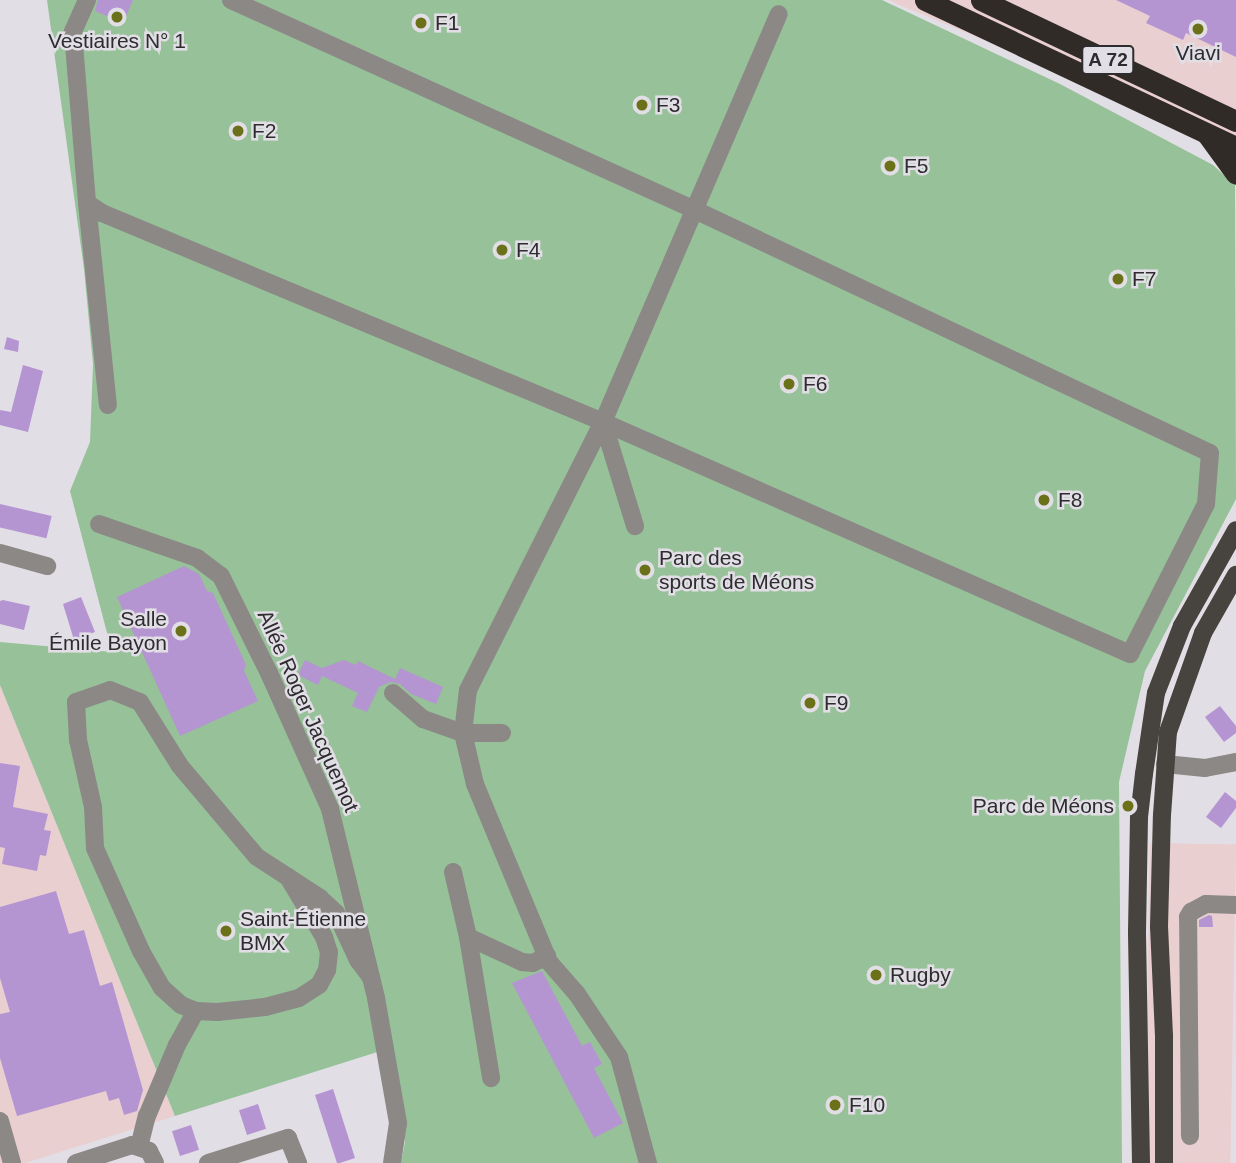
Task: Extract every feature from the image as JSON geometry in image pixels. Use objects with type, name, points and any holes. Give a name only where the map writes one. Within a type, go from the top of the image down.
[{"type":"highway","name":"A 72","points":[[925,0],[1236,147]]},
{"type":"highway","name":"A 72","points":[[981,0],[1236,121]]},
{"type":"highway","points":[[1206,133],[1236,174]]},
{"type":"main road","points":[[1141,1163],[1137,932],[1139,817],[1150,732],[1156,693],[1182,626],[1236,530]]},
{"type":"main road","points":[[1164,1163],[1164,1036],[1159,927],[1168,732],[1183,683],[1203,633],[1236,575]]},
{"type":"street","points":[[87,0],[73,32],[108,405]]},
{"type":"street","points":[[87,203],[102,213],[603,422],[1130,654],[1206,504],[1210,453],[695,210],[231,0]]},
{"type":"street","points":[[648,1163],[619,1058],[577,994],[547,956],[475,784],[463,733],[468,690],[603,422],[779,14]]},
{"type":"street","points":[[603,422],[635,526]]},
{"type":"street","name":"Allée Roger Jacquemot","points":[[99,524],[197,558],[221,576],[330,809],[371,976],[398,1123],[392,1163]]},
{"type":"street","points":[[0,553],[47,566]]},
{"type":"street","points":[[288,877],[324,937],[329,952],[327,970],[319,985],[299,998],[265,1007],[196,1011],[181,1006],[162,988],[95,848],[93,807],[78,740],[76,702],[110,690],[140,702],[180,766],[257,857],[288,877],[336,913],[358,960],[371,976]]},
{"type":"street","points":[[393,693],[423,719],[463,733],[502,733]]},
{"type":"street","points":[[1165,764],[1205,768],[1236,762]]},
{"type":"street","points":[[453,872],[468,937],[491,1078]]},
{"type":"street","points":[[1191,1136],[1188,918],[1191,912],[1206,904],[1236,905]]},
{"type":"street","points":[[468,937],[522,962],[533,963],[547,956]]},
{"type":"street","points":[[139,1147],[147,1116],[177,1045],[196,1011]]},
{"type":"street","points":[[0,1121],[12,1163]]},
{"type":"street","points":[[208,1163],[288,1138],[298,1163]]},
{"type":"street","points":[[76,1163],[132,1145],[149,1151],[155,1163]]},
{"type":"shaded area","points":[[889,0],[1236,0],[1236,145],[895,3]]},
{"type":"shaded area","points":[[0,685],[175,1116],[25,1163],[0,1163]]},
{"type":"shaded area","points":[[1150,843],[1236,845],[1230,1163],[1144,1163]]},
{"type":"green space","name":"Parc des sports de Méons","points":[[47,0],[882,0],[1060,84],[1213,165],[1235,185],[1236,499],[1145,671],[1119,782],[1122,1163],[401,1163],[405,1142],[390,1048],[175,1116],[0,685],[0,642],[112,652],[70,491],[90,442],[93,364],[84,269]]},
{"type":"building","name":"Vestiaires N° 1","points":[[98,0],[133,0],[123,23],[95,11]]},
{"type":"building","name":"Viavi","points":[[1116,0],[1236,0],[1236,57],[1186,33],[1183,40],[1146,23],[1150,16]]},
{"type":"building","points":[[7,337],[19,341],[18,352],[4,349]]},
{"type":"building","points":[[23,365],[43,371],[28,432],[0,425],[0,410],[11,412]]},
{"type":"building","points":[[0,504],[52,516],[46,538],[0,528]]},
{"type":"building","name":"Salle Émile Bayon","points":[[184,566],[199,574],[207,591],[213,593],[246,665],[244,671],[258,701],[180,736],[117,597]]},
{"type":"building","points":[[81,597],[95,632],[74,640],[63,604]]},
{"type":"building","points":[[0,601],[30,606],[24,630],[0,624]]},
{"type":"building","points":[[305,660],[322,668],[344,660],[356,665],[358,661],[395,679],[400,668],[443,687],[436,704],[411,694],[400,684],[390,682],[379,687],[367,712],[352,706],[358,693],[322,676],[318,685],[298,675]]},
{"type":"building","points":[[1220,706],[1236,726],[1236,733],[1224,742],[1205,717]]},
{"type":"building","points":[[0,763],[20,766],[13,807],[48,814],[44,830],[51,831],[46,856],[40,855],[37,871],[2,864],[5,848],[0,847]]},
{"type":"building","points":[[1225,792],[1236,801],[1236,808],[1221,828],[1206,817]]},
{"type":"building","points":[[56,891],[69,934],[84,930],[100,986],[112,982],[143,1090],[137,1111],[124,1115],[119,1098],[109,1101],[106,1091],[17,1116],[0,1058],[0,1014],[10,1012],[0,978],[0,907]]},
{"type":"building","points":[[1212,916],[1213,927],[1199,927],[1199,920]]},
{"type":"building","points":[[542,971],[582,1046],[590,1042],[602,1064],[594,1068],[623,1123],[594,1138],[512,983]]},
{"type":"building","points":[[333,1089],[355,1158],[340,1163],[337,1163],[315,1095]]},
{"type":"building","points":[[258,1104],[266,1129],[247,1135],[239,1110]]},
{"type":"building","points":[[191,1125],[199,1150],[180,1156],[172,1131]]},
{"type":"place","name":"Vestiaires N° 1","points":[[117,17]]},
{"type":"place","name":"F1","points":[[421,23]]},
{"type":"place","name":"Viavi","points":[[1198,29]]},
{"type":"place","name":"F3","points":[[642,105]]},
{"type":"place","name":"F2","points":[[238,131]]},
{"type":"place","name":"F5","points":[[890,166]]},
{"type":"place","name":"F4","points":[[502,250]]},
{"type":"place","name":"F7","points":[[1118,279]]},
{"type":"place","name":"F6","points":[[789,384]]},
{"type":"place","name":"F8","points":[[1044,500]]},
{"type":"place","name":"Parc des sports de Méons","points":[[645,570]]},
{"type":"place","name":"Salle Émile Bayon","points":[[181,631]]},
{"type":"place","name":"F9","points":[[810,703]]},
{"type":"place","name":"Parc de Méons","points":[[1128,806]]},
{"type":"place","name":"Saint-Étienne BMX","points":[[226,931]]},
{"type":"place","name":"Rugby","points":[[876,975]]},
{"type":"place","name":"F10","points":[[835,1105]]}]
